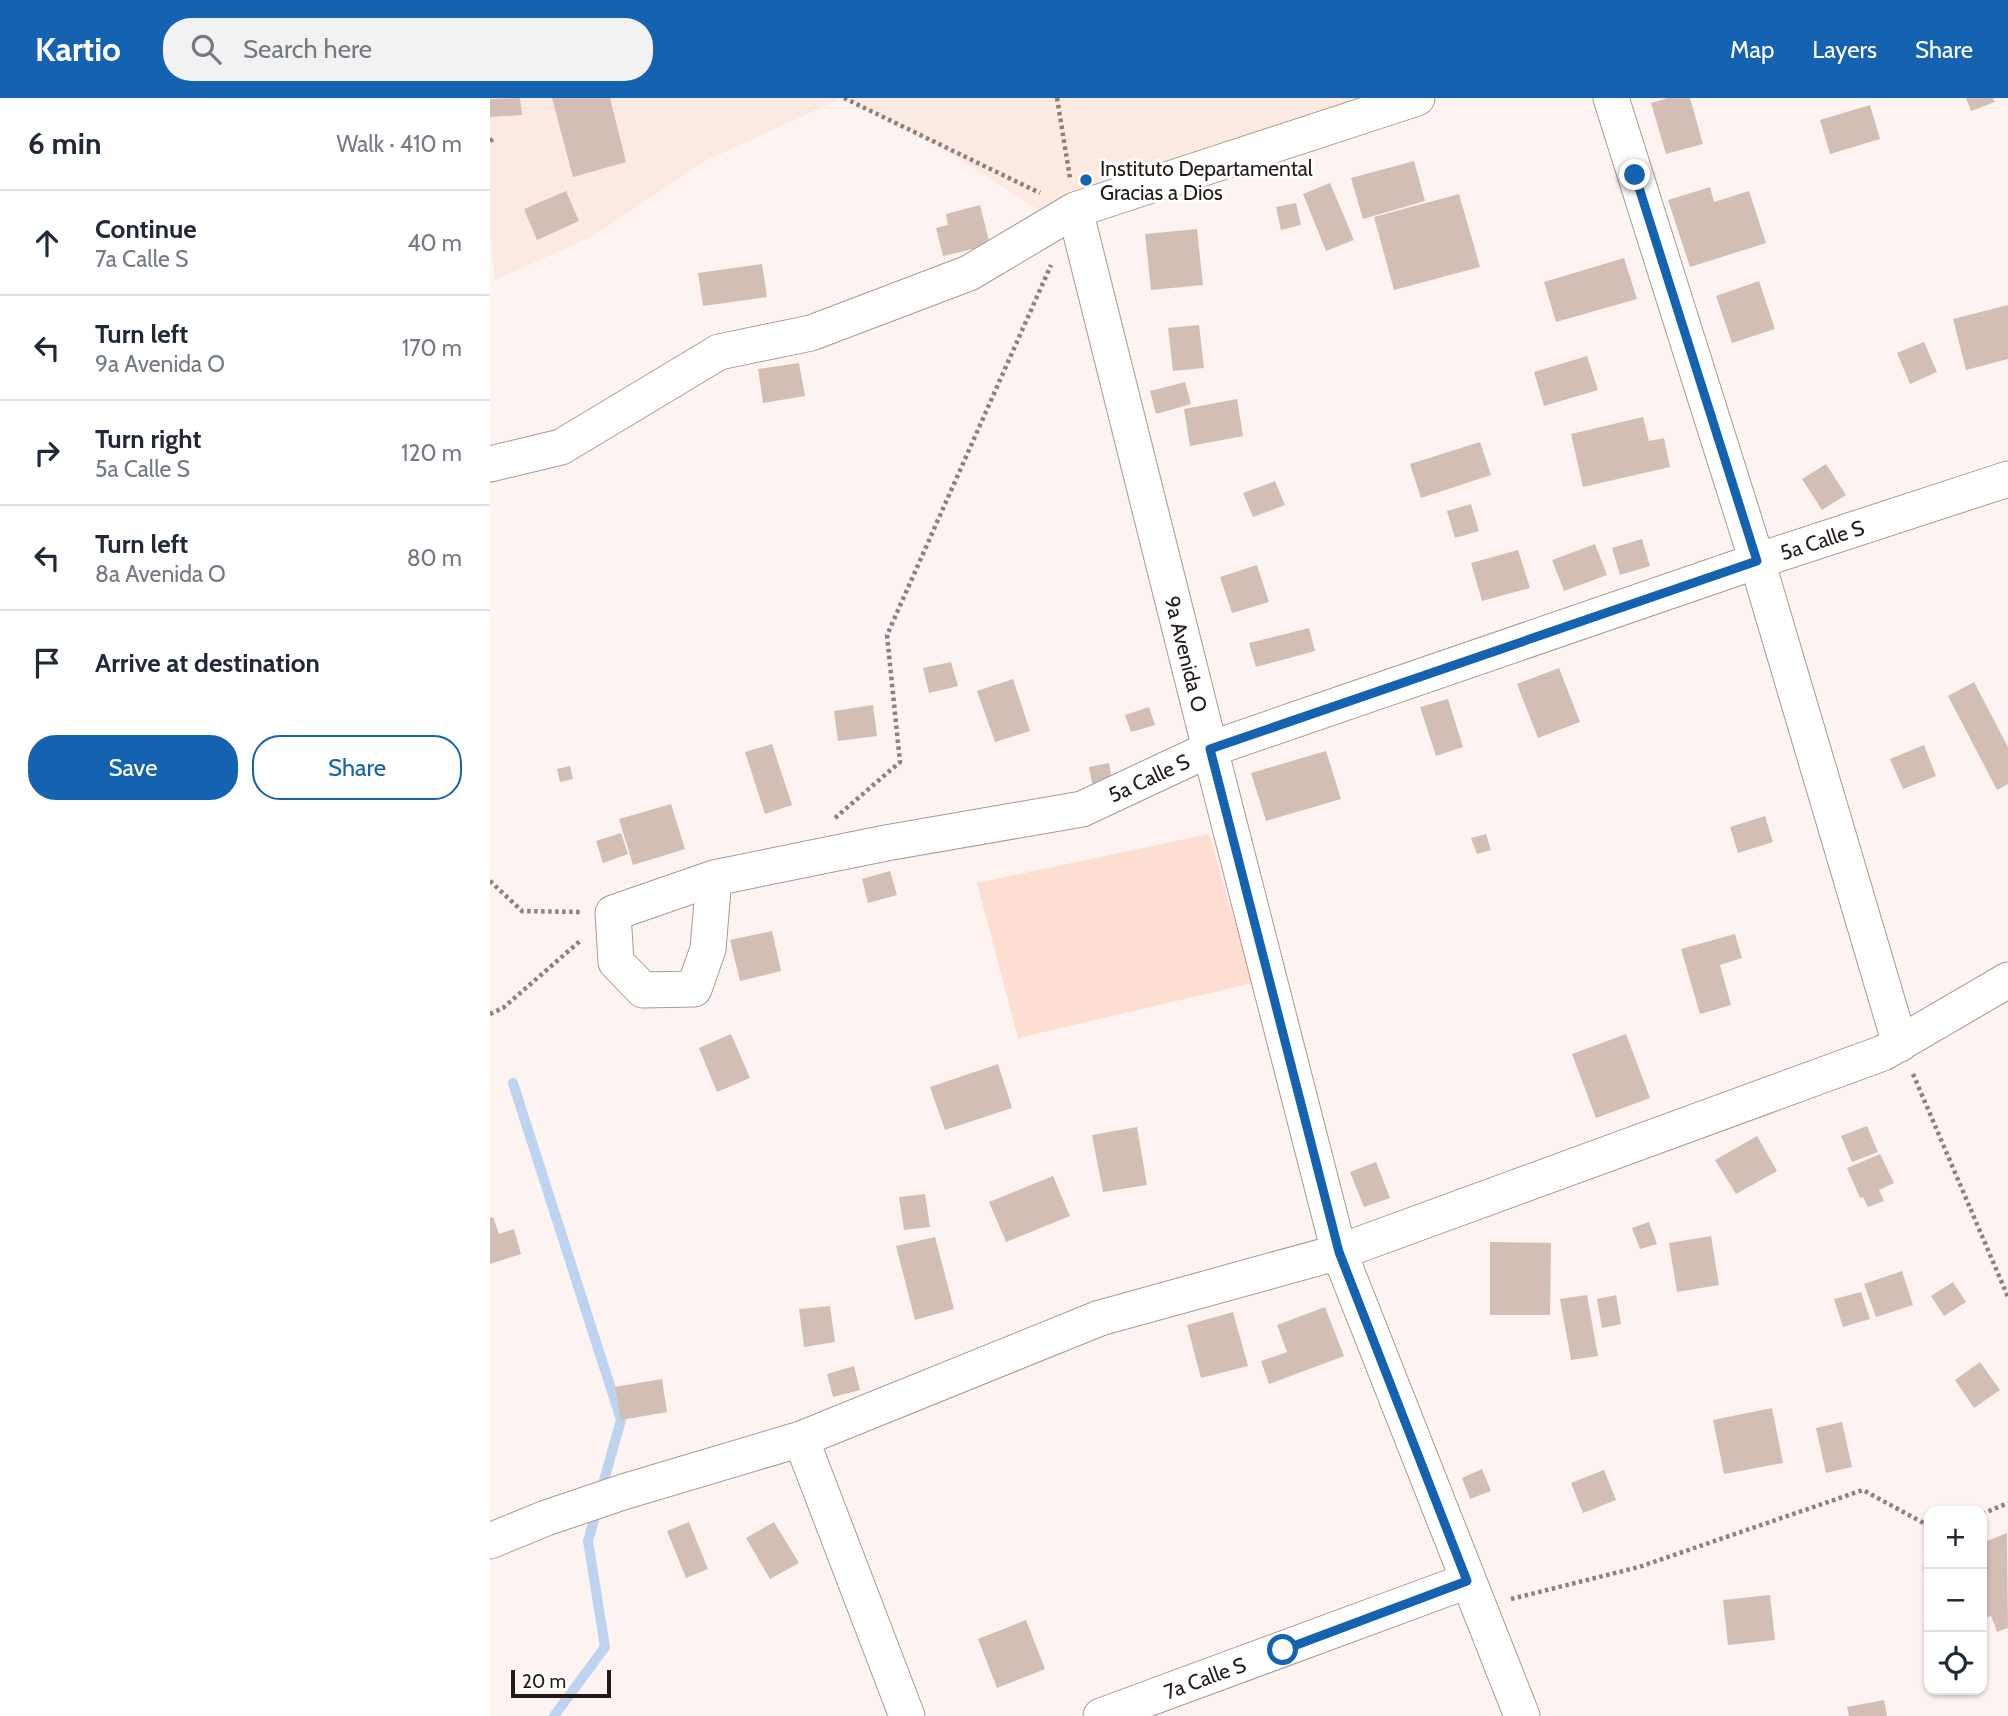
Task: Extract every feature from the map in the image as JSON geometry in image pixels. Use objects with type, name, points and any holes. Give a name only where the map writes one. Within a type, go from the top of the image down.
[{"type":"street","points":[[490,464],[561,447],[719,352],[811,333],[969,273],[1075,210],[1417,98]]},
{"type":"street","points":[[1611,98],[1757,561],[1900,1044]]},
{"type":"street","name":"9a Avenida O","points":[[1075,210],[1339,1252],[1522,1716]]},
{"type":"street","name":"5a Calle S","points":[[613,913],[714,878],[1082,809],[1210,749],[1757,561],[2008,479]]},
{"type":"street","points":[[613,913],[616,962],[643,990],[694,989],[708,949],[714,878]]},
{"type":"street","points":[[490,1541],[589,1503],[801,1439],[1100,1318],[1339,1252],[1883,1053],[2008,980]]},
{"type":"street","points":[[801,1439],[908,1716]]},
{"type":"street","name":"7a Calle S","points":[[1101,1716],[1473,1594]]},
{"type":"path","points":[[844,98],[1075,210]]},
{"type":"path","points":[[1056,98],[1075,210]]},
{"type":"path","points":[[830,822],[900,762],[887,635],[1053,260]]},
{"type":"path","points":[[490,881],[522,911],[613,913]]},
{"type":"path","points":[[490,1014],[503,1008],[613,913]]},
{"type":"path","points":[[1900,1044],[2008,1297]]},
{"type":"path","points":[[1473,1594],[1639,1567],[1863,1490],[1924,1523]]},
{"type":"path","points":[[1987,1512],[2008,1503]]},
{"type":"shaded area","points":[[490,98],[842,98],[707,160],[593,236],[495,280],[490,236]]},
{"type":"shaded area","name":"Instituto Departamental Gracias a Dios","points":[[844,98],[1404,98],[1061,224],[922,136]]},
{"type":"shaded area","points":[[1209,834],[1253,983],[1018,1038],[977,883]]},
{"type":"building","points":[[520,98],[522,115],[490,117],[490,99]]},
{"type":"building","points":[[552,98],[610,98],[626,162],[573,177]]},
{"type":"building","points":[[1668,98],[1690,98],[1703,144],[1666,154],[1651,103]]},
{"type":"building","points":[[1966,98],[1993,98],[1995,102],[1971,111]]},
{"type":"building","points":[[1870,105],[1880,139],[1830,154],[1820,120]]},
{"type":"building","points":[[1414,161],[1425,201],[1363,219],[1351,178]]},
{"type":"building","points":[[1330,183],[1354,240],[1326,251],[1303,194]]},
{"type":"building","points":[[1710,187],[1714,202],[1749,191],[1766,243],[1690,267],[1668,200]]},
{"type":"building","points":[[566,191],[579,221],[537,240],[524,209]]},
{"type":"building","points":[[1459,194],[1480,267],[1394,290],[1374,217]]},
{"type":"building","points":[[1296,203],[1301,225],[1281,230],[1276,207]]},
{"type":"building","points":[[980,205],[990,245],[943,256],[936,228],[948,225],[946,214]]},
{"type":"building","points":[[1197,229],[1203,285],[1151,290],[1145,234]]},
{"type":"building","points":[[1624,258],[1637,299],[1556,322],[1544,282]]},
{"type":"building","points":[[762,264],[767,297],[703,306],[698,273]]},
{"type":"building","points":[[1759,281],[1775,329],[1732,343],[1716,296]]},
{"type":"building","points":[[2008,305],[2008,359],[1966,370],[1953,319]]},
{"type":"building","points":[[1199,325],[1204,368],[1173,371],[1168,328]]},
{"type":"building","points":[[1924,342],[1937,372],[1910,384],[1897,353]]},
{"type":"building","points":[[1587,356],[1598,390],[1544,406],[1534,372]]},
{"type":"building","points":[[799,363],[805,396],[763,403],[758,369]]},
{"type":"building","points":[[1185,382],[1191,404],[1156,414],[1150,391]]},
{"type":"building","points":[[1237,399],[1243,436],[1190,446],[1184,409]]},
{"type":"building","points":[[1643,417],[1649,441],[1664,438],[1670,467],[1583,487],[1571,434]]},
{"type":"building","points":[[1480,442],[1491,475],[1421,498],[1410,464]]},
{"type":"building","points":[[1826,464],[1846,495],[1822,510],[1802,479]]},
{"type":"building","points":[[1275,481],[1285,505],[1253,517],[1243,493]]},
{"type":"building","points":[[1471,504],[1479,531],[1455,538],[1447,511]]},
{"type":"building","points":[[1642,539],[1650,566],[1620,575],[1612,548]]},
{"type":"building","points":[[1595,544],[1607,575],[1564,591],[1552,560]]},
{"type":"building","points":[[1518,550],[1530,588],[1482,601],[1471,563]]},
{"type":"building","points":[[1257,565],[1269,602],[1232,613],[1220,577]]},
{"type":"building","points":[[1309,628],[1315,651],[1256,667],[1249,643]]},
{"type":"building","points":[[951,662],[958,686],[929,693],[923,668]]},
{"type":"building","points":[[1559,668],[1580,722],[1538,738],[1517,684]]},
{"type":"building","points":[[1013,679],[1030,731],[995,742],[977,691]]},
{"type":"building","points":[[1974,682],[2008,747],[2008,784],[1997,790],[1948,696]]},
{"type":"building","points":[[1448,699],[1463,747],[1436,756],[1420,707]]},
{"type":"building","points":[[873,705],[877,736],[838,741],[834,711]]},
{"type":"building","points":[[1149,707],[1155,725],[1131,732],[1125,715]]},
{"type":"building","points":[[772,744],[792,805],[765,814],[745,752]]},
{"type":"building","points":[[1924,745],[1936,776],[1903,789],[1890,759]]},
{"type":"building","points":[[1326,751],[1341,799],[1266,821],[1251,773]]},
{"type":"building","points":[[1109,763],[1113,784],[1093,788],[1089,767]]},
{"type":"building","points":[[570,766],[573,779],[560,782],[557,769]]},
{"type":"building","points":[[671,804],[685,849],[633,865],[619,819]]},
{"type":"building","points":[[1765,816],[1773,842],[1738,853],[1730,827]]},
{"type":"building","points":[[621,833],[628,854],[603,863],[596,841]]},
{"type":"building","points":[[1486,834],[1491,850],[1477,854],[1471,838]]},
{"type":"building","points":[[890,871],[897,895],[868,903],[862,879]]},
{"type":"building","points":[[772,931],[781,971],[740,981],[730,940]]},
{"type":"building","points":[[1735,934],[1742,958],[1720,965],[1731,1005],[1700,1014],[1681,949]]},
{"type":"building","points":[[731,1034],[750,1078],[717,1092],[699,1048]]},
{"type":"building","points":[[1626,1034],[1650,1098],[1596,1118],[1572,1054]]},
{"type":"building","points":[[998,1064],[1012,1108],[945,1130],[930,1087]]},
{"type":"building","points":[[1867,1126],[1878,1152],[1852,1162],[1841,1136]]},
{"type":"building","points":[[1137,1127],[1147,1185],[1103,1192],[1092,1135]]},
{"type":"building","points":[[1757,1136],[1777,1171],[1736,1194],[1715,1160]]},
{"type":"building","points":[[1880,1154],[1894,1183],[1879,1190],[1884,1201],[1868,1207],[1863,1197],[1860,1198],[1847,1168]]},
{"type":"building","points":[[1376,1162],[1390,1198],[1364,1207],[1350,1172]]},
{"type":"building","points":[[1053,1176],[1070,1216],[1006,1242],[989,1202]]},
{"type":"building","points":[[925,1194],[930,1227],[904,1230],[899,1197]]},
{"type":"building","points":[[493,1217],[499,1234],[514,1229],[521,1254],[490,1264],[490,1218]]},
{"type":"building","points":[[1649,1222],[1657,1244],[1640,1249],[1632,1228]]},
{"type":"building","points":[[1711,1236],[1719,1285],[1677,1292],[1669,1243]]},
{"type":"building","points":[[935,1237],[954,1309],[915,1320],[896,1246]]},
{"type":"building","points":[[1490,1242],[1551,1243],[1550,1315],[1490,1315]]},
{"type":"building","points":[[1902,1271],[1913,1305],[1876,1317],[1864,1284]]},
{"type":"building","points":[[1953,1282],[1966,1302],[1944,1316],[1931,1296]]},
{"type":"building","points":[[1861,1292],[1870,1319],[1843,1327],[1834,1299]]},
{"type":"building","points":[[1587,1295],[1598,1356],[1571,1360],[1560,1299]]},
{"type":"building","points":[[1616,1295],[1621,1324],[1602,1328],[1597,1299]]},
{"type":"building","points":[[830,1306],[835,1342],[804,1347],[799,1309]]},
{"type":"building","points":[[1325,1307],[1344,1356],[1269,1384],[1261,1361],[1287,1352],[1277,1325]]},
{"type":"building","points":[[1233,1312],[1248,1366],[1201,1378],[1187,1325]]},
{"type":"building","points":[[1980,1362],[2000,1390],[1974,1408],[1955,1380]]},
{"type":"building","points":[[854,1366],[860,1390],[833,1397],[827,1374]]},
{"type":"building","points":[[662,1379],[667,1412],[621,1420],[615,1387]]},
{"type":"building","points":[[1772,1408],[1783,1463],[1724,1474],[1713,1420]]},
{"type":"building","points":[[1842,1422],[1852,1467],[1826,1473],[1816,1428]]},
{"type":"building","points":[[1482,1469],[1491,1491],[1470,1499],[1462,1478]]},
{"type":"building","points":[[1604,1470],[1616,1500],[1583,1513],[1571,1483]]},
{"type":"building","points":[[689,1522],[708,1569],[686,1578],[667,1531]]},
{"type":"building","points":[[774,1522],[799,1563],[770,1579],[746,1538]]},
{"type":"building","points":[[2007,1533],[2008,1628],[1997,1632],[1991,1616],[1987,1617],[1987,1541]]},
{"type":"building","points":[[1770,1595],[1775,1640],[1728,1645],[1723,1600]]},
{"type":"building","points":[[1026,1620],[1045,1669],[997,1688],[978,1639]]},
{"type":"building","points":[[1884,1700],[1887,1716],[1849,1716],[1847,1707]]},
{"type":"waterway","points":[[513,1083],[621,1420],[601,1491]]},
{"type":"waterway","points":[[554,1716],[605,1647],[588,1541],[597,1509]]},
{"type":"place","name":"Instituto Departamental Gracias a Dios","points":[[1086,180]]},
{"type":"route","points":[[1283,1650],[1467,1581],[1339,1252],[1210,749],[1757,561],[1635,175]]}]
